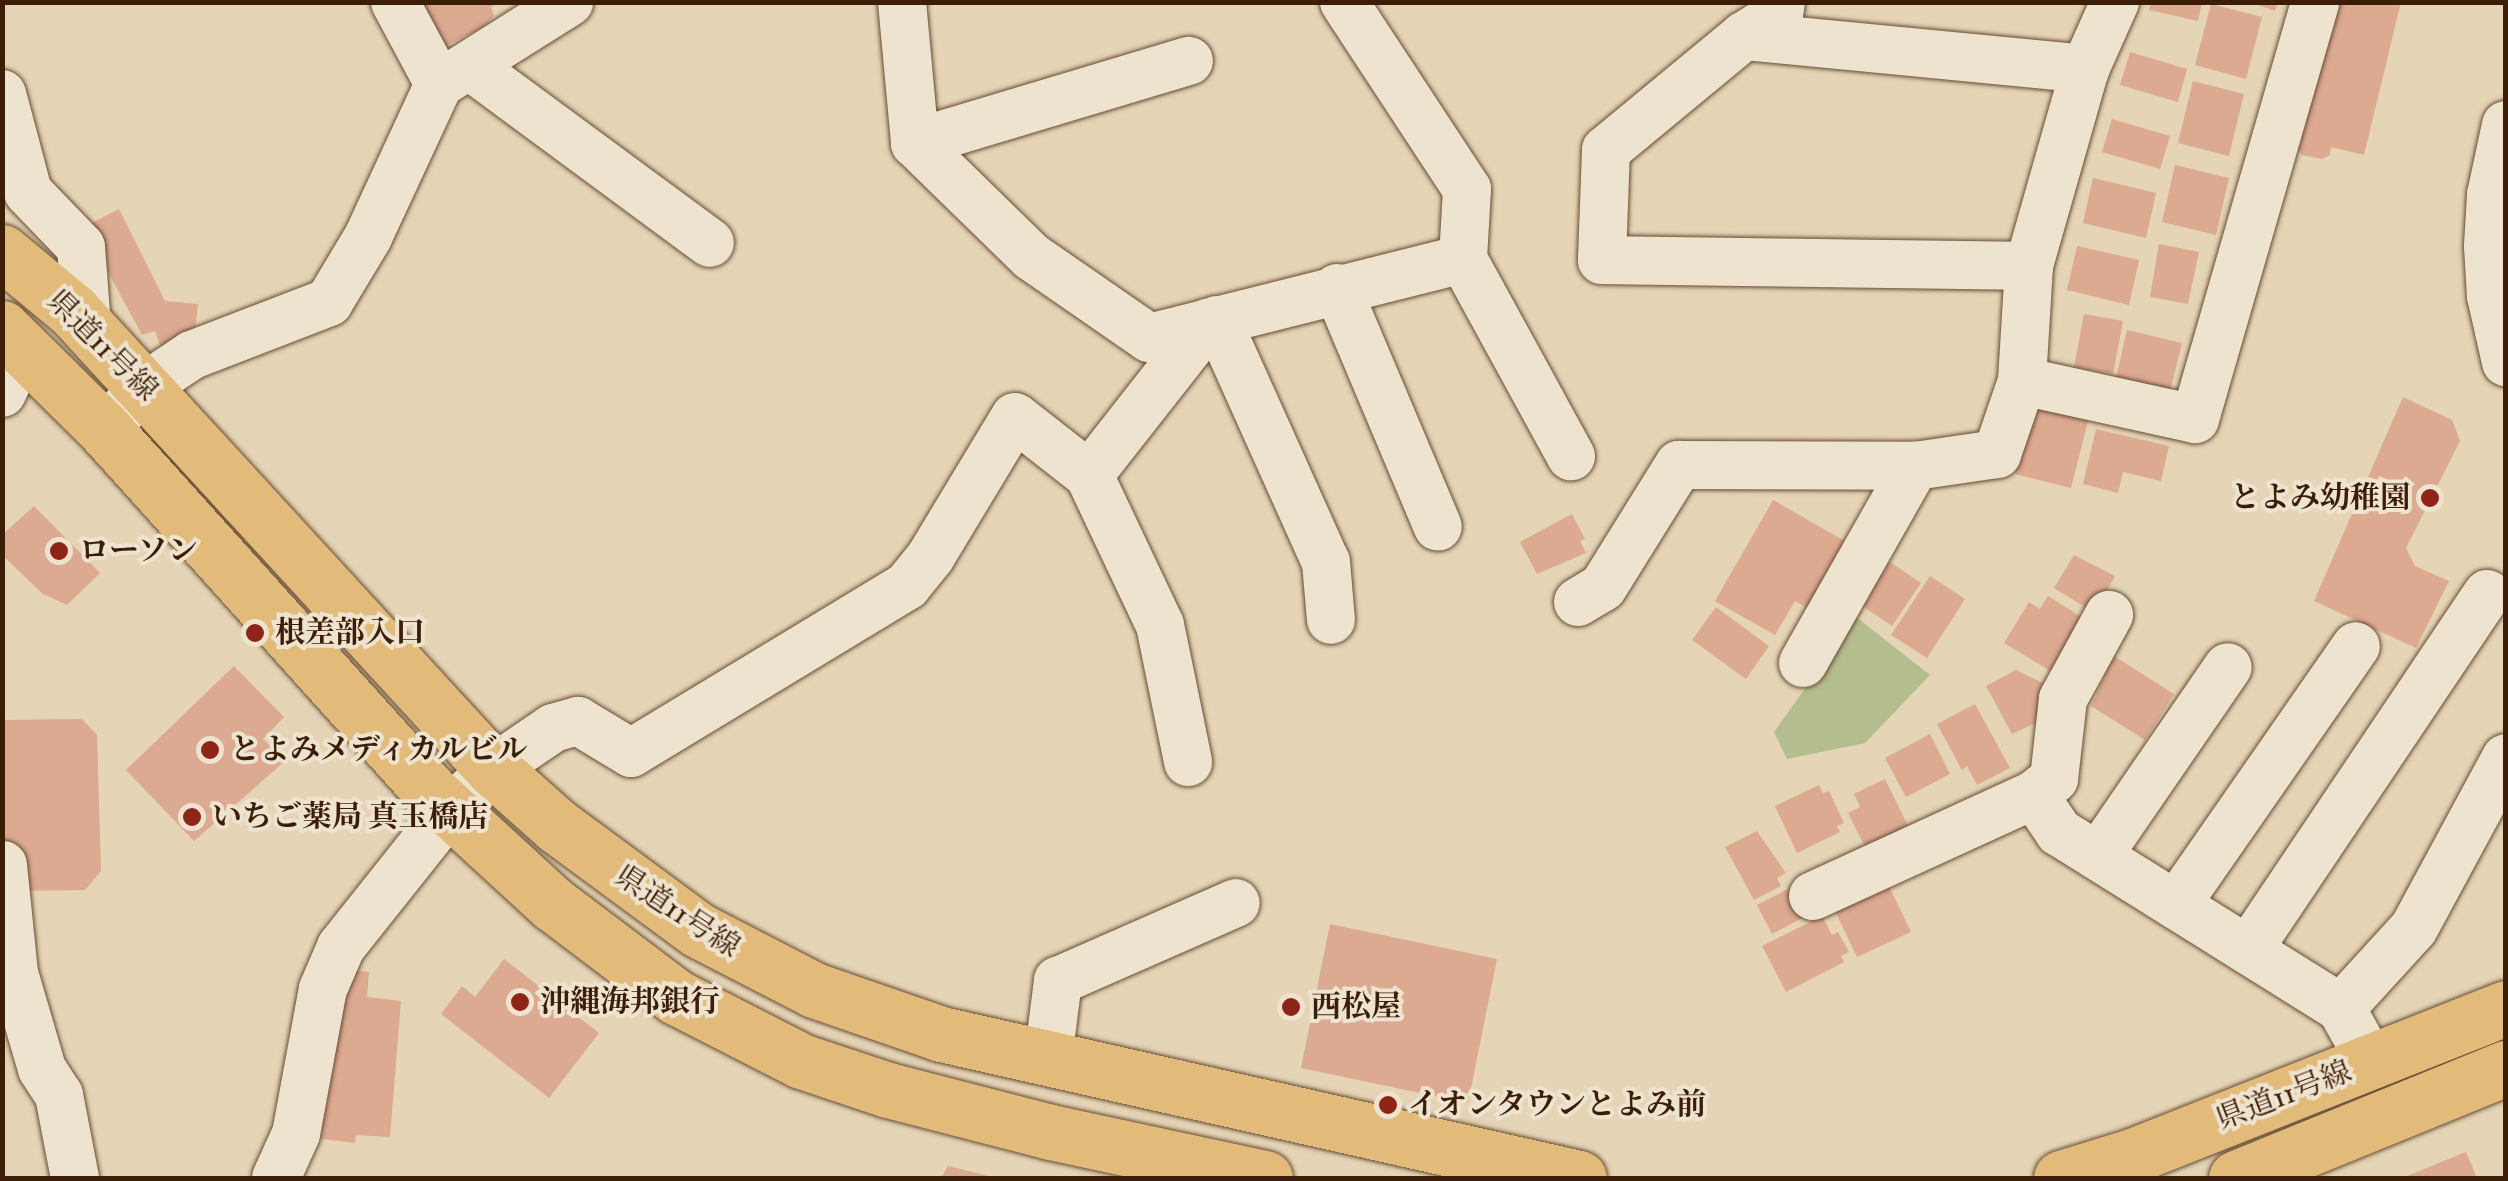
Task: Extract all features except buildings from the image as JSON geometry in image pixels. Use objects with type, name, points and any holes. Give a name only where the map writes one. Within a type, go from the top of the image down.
[{"type":"main road","name":"県道11号線","points":[[2,252],[87,326],[144,386],[493,769],[625,880],[755,962],[856,1006],[941,1034],[1580,1178]]},
{"type":"main road","name":"県道11号線","points":[[10,356],[105,430],[450,810],[519,875],[630,966],[676,997],[761,1044],[839,1075],[1050,1132],[1265,1178]]},
{"type":"main road","name":"県道11号線","points":[[2061,1178],[2132,1156],[2506,1008]]},
{"type":"main road","name":"県道11号線","points":[[2236,1178],[2506,1068]]},
{"type":"street","points":[[395,2],[454,75],[710,243]]},
{"type":"street","points":[[105,430],[144,386],[192,354],[330,302],[454,75],[569,2]]},
{"type":"street","points":[[902,2],[915,143],[1032,256],[1149,338],[1463,259]]},
{"type":"street","points":[[1344,2],[1467,190],[1463,259],[1571,456]]},
{"type":"street","points":[[1781,2],[1779,14],[1744,36],[1606,150],[1602,260],[2028,266]]},
{"type":"street","points":[[1578,602],[1603,588],[1679,465],[1915,466],[1997,454],[2022,381],[2028,266],[2085,69],[2115,2]]},
{"type":"street","points":[[2022,381],[2195,419],[2315,2]]},
{"type":"street","points":[[1744,36],[2085,69]]},
{"type":"street","points":[[915,143],[1189,61]]},
{"type":"street","points":[[2,94],[28,192],[80,247],[87,326]]},
{"type":"street","points":[[2506,126],[2491,195],[2488,246],[2491,296],[2506,362]]},
{"type":"street","points":[[1337,288],[1438,527]]},
{"type":"street","points":[[1090,474],[1213,321]]},
{"type":"street","points":[[1213,321],[1326,562],[1331,620]]},
{"type":"street","points":[[276,1178],[296,1134],[323,989],[342,946],[450,810],[493,769],[553,728],[578,721],[631,753],[907,586],[932,556],[1015,418],[1090,474],[1160,626],[1188,762]]},
{"type":"street","points":[[1802,662],[1915,466]]},
{"type":"street","points":[[2248,950],[2488,594]]},
{"type":"street","points":[[1813,896],[2034,795],[2054,779],[2063,699],[2108,616]]},
{"type":"street","points":[[2176,906],[2356,646]]},
{"type":"street","points":[[2098,856],[2228,667]]},
{"type":"street","points":[[2341,1008],[2414,928],[2506,758]]},
{"type":"street","points":[[2034,795],[2059,832],[2341,1008],[2371,1062]]},
{"type":"street","points":[[3,865],[14,973],[42,1069],[59,1095],[75,1178]]},
{"type":"street","points":[[1048,1059],[1058,981],[1236,903]]},
{"type":"green space","points":[[1856,617],[1930,675],[1865,743],[1787,759],[1774,732]]},
{"type":"place","name":"とよみ幼稚園","points":[[2430,498]]},
{"type":"place","name":"ローソン","points":[[59,551]]},
{"type":"place","name":"根差部入口","points":[[255,633]]},
{"type":"place","name":"とよみメディカルビル","points":[[210,750]]},
{"type":"place","name":"いちご薬局 真玉橋店","points":[[192,817]]},
{"type":"place","name":"沖縄海邦銀行","points":[[520,1002]]},
{"type":"place","name":"西松屋","points":[[1291,1007]]},
{"type":"place","name":"イオンタウンとよみ前","points":[[1388,1105]]}]
